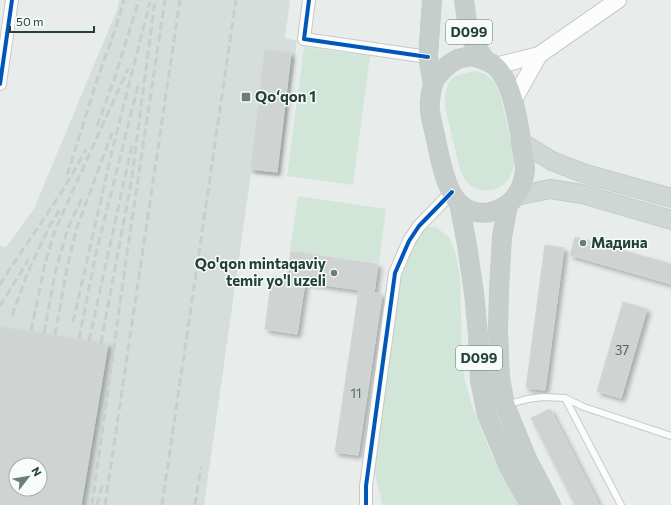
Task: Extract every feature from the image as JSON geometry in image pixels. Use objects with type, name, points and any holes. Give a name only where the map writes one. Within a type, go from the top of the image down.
[{"type":"highway","name":"D099","points":[[432,0],[428,57],[433,84],[430,110],[444,174],[455,197],[467,245],[478,334],[480,380],[487,415],[509,467],[530,505]]},
{"type":"highway","name":"D099","points":[[464,0],[468,29],[475,45],[506,81],[513,101],[520,135],[525,170],[521,186],[512,200],[502,237],[498,333],[500,378],[505,405],[528,459],[551,505]]},
{"type":"highway","name":"D099","points":[[433,84],[440,73],[457,59],[470,56],[490,63]]},
{"type":"highway","points":[[455,197],[470,210],[484,213],[497,211],[512,200]]},
{"type":"main road","points":[[490,63],[539,55],[618,0]]},
{"type":"main road","points":[[513,101],[539,55]]},
{"type":"main road","points":[[520,135],[552,161],[583,173],[671,198]]},
{"type":"main road","points":[[512,200],[550,189],[582,194],[671,220]]},
{"type":"street","points":[[0,84],[12,0]]},
{"type":"street","points":[[309,0],[304,40],[428,57]]},
{"type":"street","points":[[366,505],[366,486],[395,273],[409,241],[419,226],[455,197]]},
{"type":"lane","points":[[505,405],[528,399],[544,397],[564,398],[584,407],[671,436]]},
{"type":"lane","points":[[564,398],[621,505]]},
{"type":"shaded area","points":[[119,0],[290,0],[285,38],[297,41],[280,176],[251,174],[204,505],[0,505],[0,246],[6,247],[34,209],[118,7]]},
{"type":"green space","points":[[304,47],[370,56],[353,185],[287,176]]},
{"type":"green space","points":[[476,71],[486,74],[495,83],[500,95],[515,157],[513,169],[508,180],[505,184],[495,189],[479,190],[471,186],[465,180],[460,170],[445,107],[445,95],[448,84],[455,76]]},
{"type":"green space","points":[[298,196],[386,209],[379,263],[290,250]]},
{"type":"green space","points":[[424,227],[436,227],[449,237],[455,251],[460,277],[464,376],[471,403],[491,454],[519,505],[382,505],[375,473],[377,424],[403,263],[414,236]]},
{"type":"building","points":[[265,50],[291,53],[277,172],[251,169]]},
{"type":"building","points":[[575,237],[671,264],[671,284],[570,255]]},
{"type":"building","points":[[545,245],[564,248],[545,390],[526,388]]},
{"type":"building","points":[[291,251],[378,264],[374,293],[382,294],[358,455],[335,452],[359,290],[305,282],[297,334],[265,329],[272,276],[287,278]]},
{"type":"building","points":[[623,302],[647,309],[621,398],[597,391]]},
{"type":"building","points":[[0,327],[108,344],[81,505],[0,505]]},
{"type":"building","points":[[550,409],[599,505],[575,505],[531,418]]},
{"type":"railway","points":[[67,175],[124,0]]},
{"type":"railway","points":[[97,126],[115,77],[139,0]]},
{"type":"railway","points":[[101,343],[131,183],[155,0]]},
{"type":"railway","points":[[92,505],[128,246],[165,0]]},
{"type":"railway","points":[[105,505],[180,0]]},
{"type":"railway","points":[[162,505],[236,0]]},
{"type":"railway","points":[[73,322],[113,147],[150,2]]},
{"type":"railway","points":[[31,331],[45,264],[55,230],[128,69]]},
{"type":"railway","points":[[79,339],[96,253],[139,82]]},
{"type":"railway","points":[[55,335],[66,273],[76,230],[112,133]]},
{"type":"railway","points":[[89,341],[132,145]]},
{"type":"railway","points":[[0,285],[57,198],[86,149]]},
{"type":"railway","points":[[44,333],[56,269],[68,228],[82,198]]},
{"type":"railway","points":[[12,316],[27,274],[49,227],[60,209]]},
{"type":"railway","points":[[0,306],[29,259]]},
{"type":"railway","points":[[195,505],[201,467]]},
{"type":"railway","points":[[97,505],[103,483]]},
{"type":"cycle path","points":[[0,84],[12,0]]},
{"type":"cycle path","points":[[309,0],[304,39],[428,57]]},
{"type":"cycle path","points":[[366,505],[366,486],[395,273],[409,241],[419,226],[452,192]]},
{"type":"place","name":"Qoʻqon 1","points":[[246,97]]},
{"type":"place","name":"Мадина","points":[[583,243]]},
{"type":"place","name":"Qo'qon mintaqaviy temir yo'l uzeli","points":[[334,273]]}]
